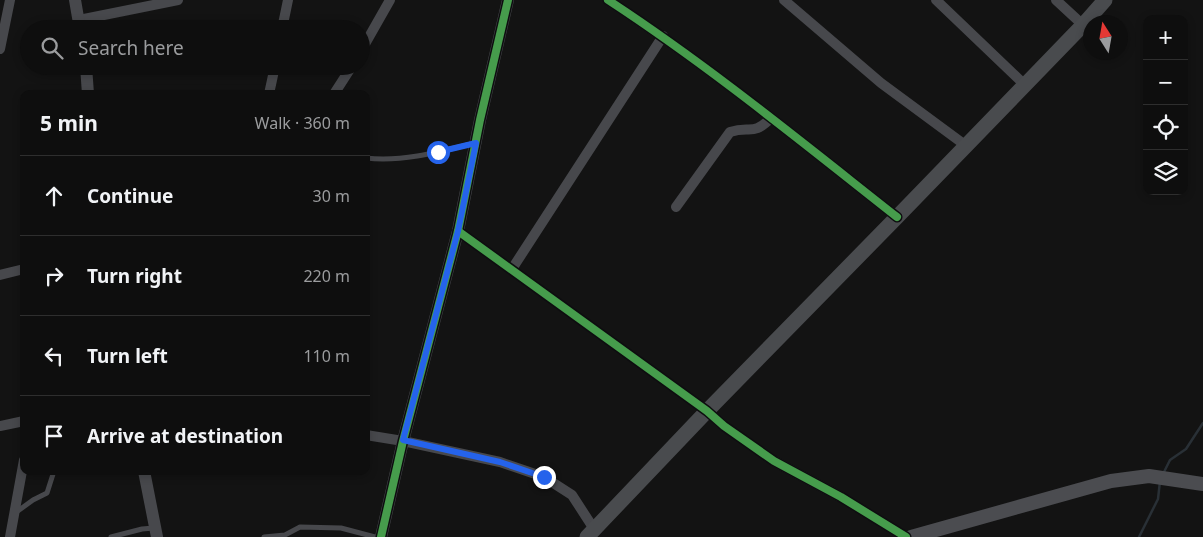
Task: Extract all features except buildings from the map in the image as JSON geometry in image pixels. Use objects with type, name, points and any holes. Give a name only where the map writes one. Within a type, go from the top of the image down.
[{"type":"main road","points":[[1092,15],[1105,0]]},
{"type":"main road","points":[[590,533],[1083,25]]},
{"type":"main road","points":[[911,537],[1111,481],[1149,476],[1203,484]]},
{"type":"street","points":[[0,49],[10,0]]},
{"type":"street","points":[[75,0],[78,20]]},
{"type":"street","points":[[96,20],[178,0]]},
{"type":"street","points":[[284,20],[288,0]]},
{"type":"street","points":[[370,36],[390,0]]},
{"type":"street","points":[[381,537],[403,440],[458,231],[508,0]]},
{"type":"street","points":[[608,0],[663,36],[897,217]]},
{"type":"street","points":[[784,0],[881,83],[965,146]]},
{"type":"street","points":[[936,0],[1025,84]]},
{"type":"street","points":[[1056,0],[1083,25]]},
{"type":"street","points":[[512,269],[663,36]]},
{"type":"street","points":[[87,75],[88,90]]},
{"type":"street","points":[[270,90],[273,75]]},
{"type":"street","points":[[337,90],[346,75]]},
{"type":"street","points":[[676,206],[730,132],[754,130],[763,126],[771,118]]},
{"type":"street","points":[[458,231],[774,461],[841,497],[906,537]]},
{"type":"street","points":[[0,275],[20,270]]},
{"type":"street","points":[[0,426],[20,422]]},
{"type":"street","points":[[370,436],[403,440],[500,462],[544,477],[572,495],[590,533]]},
{"type":"street","points":[[10,537],[21,475]]},
{"type":"street","points":[[145,475],[156,532]]},
{"type":"lane","points":[[370,158],[388,160],[438,152],[476,143]]},
{"type":"lane","points":[[15,513],[46,493],[53,475]]},
{"type":"lane","points":[[264,537],[285,535],[300,528],[341,528],[375,537]]},
{"type":"lane","points":[[111,537],[142,529],[156,532]]},
{"type":"waterway","points":[[1163,474],[1170,460],[1186,449],[1203,423]]},
{"type":"waterway","points":[[1139,537],[1158,499],[1160,481]]},
{"type":"cycle path","points":[[381,537],[403,441],[458,231],[480,120],[508,0]]},
{"type":"cycle path","points":[[608,0],[719,78],[897,217]]},
{"type":"cycle path","points":[[458,231],[774,461],[841,497],[906,537]]},
{"type":"route","points":[[438,152],[476,143],[458,231],[403,440],[500,462],[544,477]]}]
